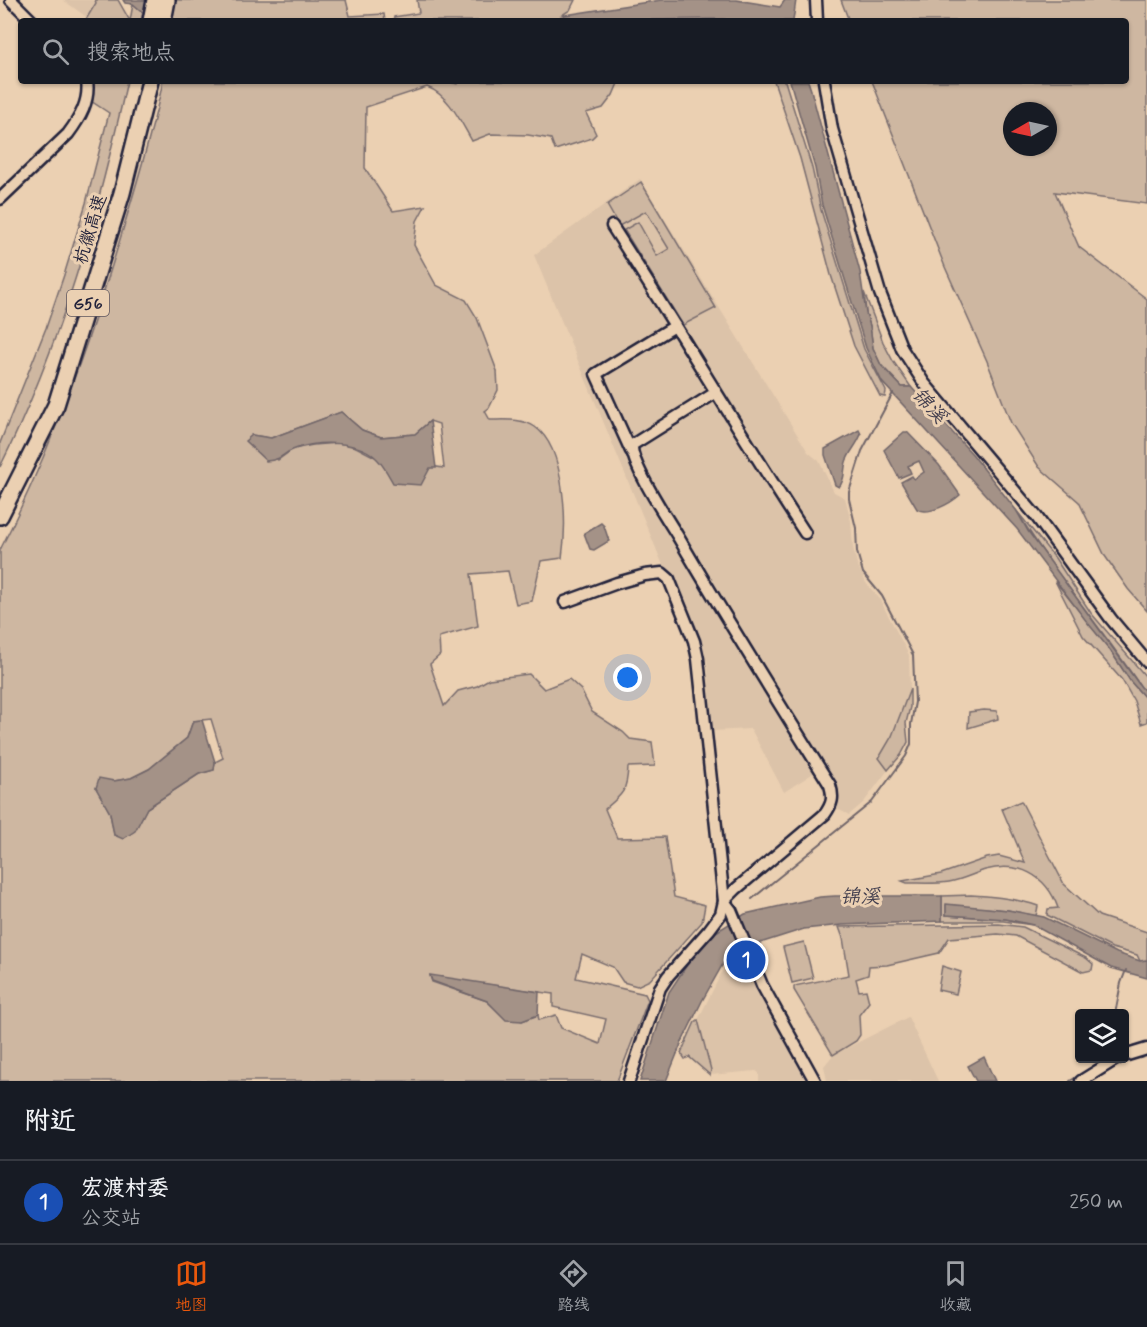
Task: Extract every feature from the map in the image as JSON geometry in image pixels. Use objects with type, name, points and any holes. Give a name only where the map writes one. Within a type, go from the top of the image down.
[{"type":"highway","points":[[152,18],[155,0]]},
{"type":"highway","points":[[164,18],[167,0]]},
{"type":"highway","name":"杭徽高速","points":[[0,496],[49,401],[114,192],[138,84]]},
{"type":"highway","name":"杭徽高速","points":[[0,516],[56,405],[122,193],[149,84]]},
{"type":"street","points":[[11,0],[29,18]]},
{"type":"street","points":[[816,0],[817,18]]},
{"type":"street","points":[[0,199],[68,134],[87,101],[87,84]]},
{"type":"street","points":[[824,84],[832,129],[880,293],[902,349],[924,383],[1036,516],[1111,619],[1147,662]]},
{"type":"street","points":[[612,226],[804,533]]},
{"type":"street","points":[[675,326],[596,374],[656,499],[727,621],[830,785],[833,796],[831,807],[825,814],[724,901]]},
{"type":"street","points":[[631,451],[632,445],[715,393]]},
{"type":"street","points":[[565,602],[645,575],[662,573],[669,579],[699,659],[724,901],[721,914],[660,988],[629,1081]]},
{"type":"street","points":[[724,901],[731,910],[762,985],[815,1081]]},
{"type":"street","points":[[1129,1055],[1147,1048]]},
{"type":"street","points":[[1081,1081],[1111,1063]]},
{"type":"shaded area","points":[[63,0],[97,0],[88,18]]},
{"type":"shaded area","points":[[95,0],[118,0],[128,18],[87,18],[96,3]]},
{"type":"shaded area","points":[[154,0],[346,0],[350,16],[384,14],[385,18],[173,18]]},
{"type":"shaded area","points":[[417,0],[575,0],[570,10],[562,15],[565,15],[562,18],[394,18],[419,13]]},
{"type":"shaded area","points":[[841,0],[1147,0],[1147,204],[1055,192],[1079,247],[1147,299],[1147,611],[1105,556],[1079,502],[1039,467],[1011,423],[987,361],[945,267],[873,84],[1129,84],[1129,18],[848,18]]},
{"type":"shaded area","points":[[133,4],[143,12],[142,18],[131,18]]},
{"type":"shaded area","points":[[92,84],[126,84],[104,180],[76,278],[42,374],[0,467],[0,443],[46,328],[65,272],[86,203],[109,113],[91,101]]},
{"type":"shaded area","points":[[162,84],[618,84],[603,108],[586,113],[596,134],[592,138],[555,150],[551,139],[528,135],[490,134],[472,141],[448,103],[442,96],[427,87],[366,107],[365,168],[393,211],[425,206],[417,221],[414,245],[436,285],[466,300],[477,318],[497,371],[498,390],[489,408],[485,411],[490,420],[519,421],[530,424],[545,437],[553,452],[562,488],[564,544],[562,558],[541,561],[532,601],[516,604],[508,571],[471,574],[478,626],[439,637],[440,655],[430,664],[444,706],[458,691],[477,686],[489,679],[529,674],[544,689],[569,679],[581,690],[592,712],[630,739],[652,742],[655,766],[628,767],[627,782],[623,791],[605,809],[617,838],[665,837],[674,897],[705,905],[702,922],[650,980],[637,986],[623,982],[613,967],[582,954],[576,978],[645,994],[648,1000],[617,1081],[0,1081],[0,550],[37,472],[70,391],[111,268],[145,154]],"holes":[[[341,412],[362,430],[381,437],[415,434],[430,421],[439,424],[444,468],[377,458],[356,447],[338,443],[293,449],[278,460],[252,435],[271,438]],[[211,719],[223,758],[215,762],[214,770],[199,774],[147,808],[135,830],[114,835],[110,813],[96,788],[131,778],[149,769],[187,738],[193,721]],[[430,976],[553,994],[553,1007],[606,1019],[600,1044],[561,1028],[556,1015],[539,1020],[538,1015],[522,1021],[501,1014],[487,1001],[432,982]]]},
{"type":"shaded area","points":[[775,84],[786,84],[812,168],[821,210],[864,349],[886,391],[885,397],[880,396],[854,346],[831,275],[800,158]]},
{"type":"shaded area","points":[[640,179],[808,452],[819,461],[834,492],[845,498],[857,564],[866,583],[879,598],[909,655],[910,689],[892,736],[879,758],[888,770],[864,802],[849,815],[824,802],[822,785],[815,772],[784,792],[751,729],[712,731],[707,661],[672,579],[665,570],[534,255]]},
{"type":"shaded area","points":[[641,182],[716,308],[683,325],[624,230],[638,222],[657,256],[669,249],[646,211],[619,226],[607,205]]},
{"type":"shaded area","points":[[864,292],[883,342],[911,387],[902,387],[881,365],[873,348]]},
{"type":"shaded area","points":[[1016,510],[1055,558],[1091,613],[1147,678],[1147,693],[1061,577]]},
{"type":"shaded area","points":[[1055,581],[1147,700],[1147,722],[1141,724],[1134,701],[1122,680],[1083,636]]},
{"type":"shaded area","points":[[910,689],[910,707],[906,723],[908,742],[901,755],[888,770],[879,758],[892,736]]},
{"type":"shaded area","points":[[997,711],[998,719],[968,728],[969,712]]},
{"type":"shaded area","points":[[1021,801],[1064,884],[1099,916],[1147,932],[1147,960],[1140,961],[1137,955],[1112,948],[1047,915],[1048,909],[1058,908],[1053,896],[1038,879],[1019,869],[1009,867],[985,870],[944,883],[902,881],[941,874],[999,856],[1025,863],[1002,809]]},
{"type":"shaded area","points":[[971,895],[1005,898],[1038,906],[1036,916],[1008,910],[946,905],[946,915],[1006,919],[1033,925],[1003,921],[942,921],[942,896]]},
{"type":"shaded area","points":[[999,924],[1023,927],[1086,958],[1093,964],[1092,970],[1083,972],[1016,936],[998,934],[949,938],[939,953],[887,965],[869,966],[868,975],[856,979],[859,991],[866,990],[869,1002],[859,1015],[860,1035],[856,1041],[833,1055],[794,990],[794,986],[849,975],[839,927]]},
{"type":"shaded area","points":[[804,942],[813,978],[792,983],[783,947]]},
{"type":"shaded area","points":[[745,954],[810,1081],[759,1081],[759,1073],[756,1071],[710,1075],[711,1070],[698,1020],[722,972],[730,961]]},
{"type":"shaded area","points":[[942,966],[961,972],[956,994],[938,990]]},
{"type":"shaded area","points":[[908,1017],[938,1081],[827,1081],[824,1066],[833,1055]]},
{"type":"shaded area","points":[[698,1020],[711,1070],[710,1075],[689,1057],[685,1059],[681,1053]]},
{"type":"water","points":[[123,0],[154,0],[173,18],[149,18],[133,4],[125,3]]},
{"type":"water","points":[[661,0],[736,0],[780,7],[785,0],[796,0],[793,18],[562,18],[565,15]]},
{"type":"water","points":[[791,84],[809,84],[811,90],[860,272],[873,348],[881,365],[902,387],[911,387],[973,455],[1016,510],[1028,531],[1147,693],[1147,700],[1131,682],[1110,650],[1017,529],[882,382],[866,348],[822,205],[815,168]]},
{"type":"water","points":[[341,412],[362,430],[381,437],[415,434],[430,421],[436,468],[430,468],[421,485],[393,483],[378,460],[370,453],[350,445],[327,443],[304,446],[276,459],[266,461],[245,441],[252,435],[271,438]]},
{"type":"water","points":[[859,430],[861,434],[847,458],[843,481],[839,487],[835,485],[825,449]]},
{"type":"water","points":[[904,432],[907,432],[939,465],[960,495],[934,510],[917,509],[901,482],[912,476],[914,479],[924,472],[919,461],[908,466],[911,473],[899,478],[884,450]]},
{"type":"water","points":[[601,523],[609,541],[594,550],[590,549],[584,533]]},
{"type":"water","points":[[202,720],[215,762],[214,770],[199,774],[147,808],[135,831],[123,839],[114,835],[110,813],[96,788],[99,778],[114,781],[131,778],[149,769],[187,738],[193,721]]},
{"type":"water","name":"锦溪","points":[[942,896],[942,921],[804,929],[731,955],[724,962],[702,1001],[666,1081],[640,1081],[669,992],[695,953],[716,932],[745,914],[820,897]]},
{"type":"water","points":[[946,904],[1008,910],[1044,917],[1117,953],[1140,961],[1147,960],[1147,978],[1111,968],[1033,925],[1006,919],[946,915]]},
{"type":"water","points":[[430,975],[539,992],[538,1015],[522,1021],[506,1020],[487,1001],[432,981]]},
{"type":"water","points":[[984,1057],[995,1081],[976,1081],[968,1066]]},
{"type":"waterway","points":[[752,899],[872,802],[906,756],[911,744],[911,724],[915,702],[913,655],[882,596],[863,573],[857,552],[856,528],[849,499],[849,492],[862,451],[893,393]]},
{"type":"waterway","points":[[1116,1009],[1126,970]]},
{"type":"waterway","points":[[1070,1081],[1099,1063]]},
{"type":"place","name":"宏渡村委","points":[[746,960]]}]
